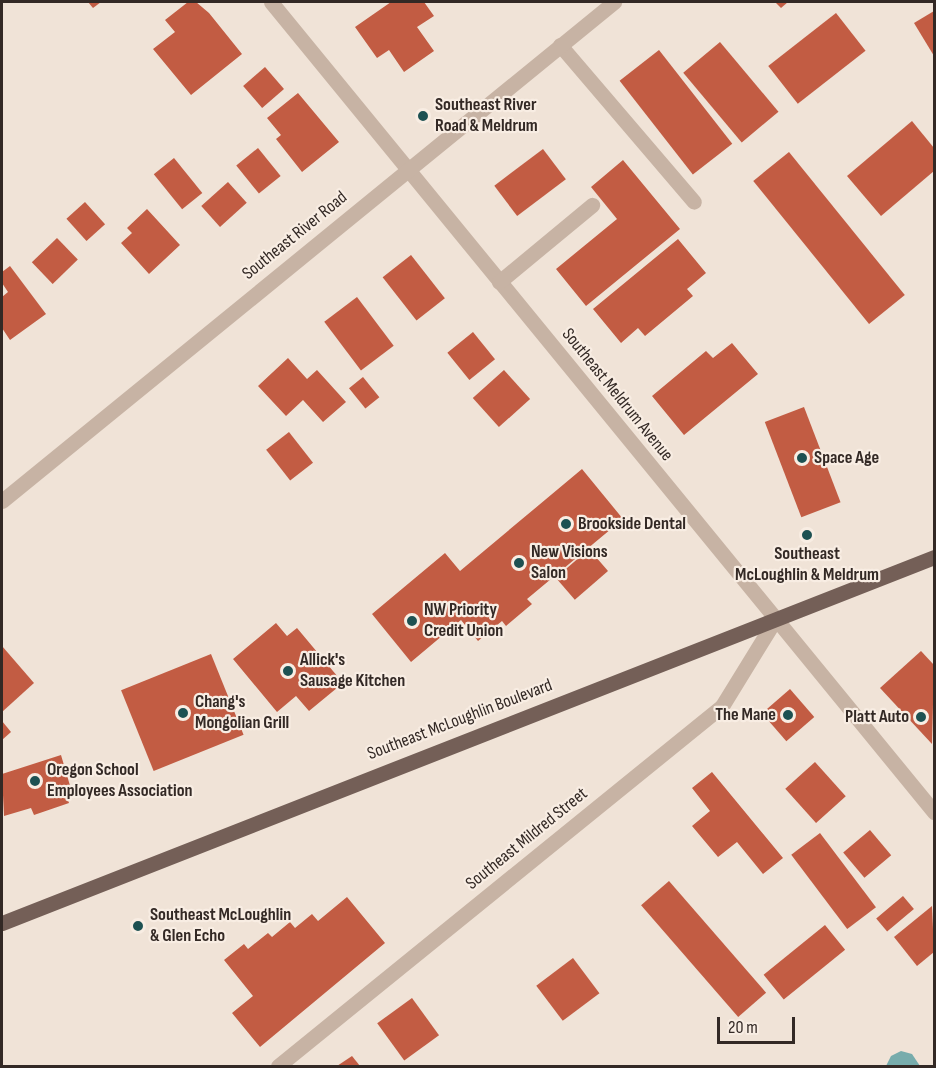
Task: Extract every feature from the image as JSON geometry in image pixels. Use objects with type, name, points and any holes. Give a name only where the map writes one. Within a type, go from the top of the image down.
[{"type":"main road","name":"Southeast McLoughlin Boulevard","points":[[2,923],[934,557]]},
{"type":"street","name":"Southeast Meldrum Avenue","points":[[271,2],[934,812]]},
{"type":"street","name":"Southeast River Road","points":[[2,501],[614,2]]},
{"type":"street","points":[[560,45],[694,202]]},
{"type":"street","points":[[499,282],[592,205]]},
{"type":"street","name":"Southeast Mildred Street","points":[[278,1066],[722,706],[775,620]]},
{"type":"water","points":[[901,1051],[912,1054],[920,1066],[886,1066],[891,1056]]},
{"type":"building","points":[[88,2],[101,2],[93,8]]},
{"type":"building","points":[[188,2],[196,2],[209,13],[242,54],[191,95],[153,49],[175,32],[165,20]]},
{"type":"building","points":[[391,2],[424,2],[434,16],[417,27],[434,51],[404,72],[389,50],[377,58],[355,27]]},
{"type":"building","points":[[775,2],[788,2],[781,8]]},
{"type":"building","points":[[934,11],[934,56],[914,23]]},
{"type":"building","points":[[836,13],[866,51],[798,104],[768,66]]},
{"type":"building","points":[[720,42],[778,112],[742,143],[683,73]]},
{"type":"building","points":[[659,50],[732,144],[693,175],[620,81]]},
{"type":"building","points":[[265,67],[284,89],[262,108],[243,86]]},
{"type":"building","points":[[298,93],[339,142],[302,172],[276,139],[281,135],[267,118]]},
{"type":"building","points":[[912,121],[934,148],[934,171],[881,216],[847,176]]},
{"type":"building","points":[[258,148],[281,176],[259,194],[236,166]]},
{"type":"building","points":[[543,149],[566,179],[517,216],[494,186]]},
{"type":"building","points":[[789,152],[905,295],[869,324],[753,181]]},
{"type":"building","points":[[174,158],[202,193],[182,209],[154,174]]},
{"type":"building","points":[[623,160],[680,229],[586,306],[556,269],[617,219],[591,187]]},
{"type":"building","points":[[228,182],[247,203],[220,227],[201,206]]},
{"type":"building","points":[[85,202],[105,224],[86,241],[66,219]]},
{"type":"building","points":[[147,209],[180,245],[149,274],[121,243],[132,233],[127,228]]},
{"type":"building","points":[[57,238],[78,260],[53,284],[32,262]]},
{"type":"building","points":[[678,239],[706,273],[687,289],[693,296],[645,336],[638,328],[621,343],[593,309]]},
{"type":"building","points":[[411,255],[445,298],[416,321],[383,277]]},
{"type":"building","points":[[10,266],[46,314],[10,340],[2,328],[2,297],[8,292],[2,283],[2,272]]},
{"type":"building","points":[[357,297],[394,346],[361,370],[324,322]]},
{"type":"building","points":[[473,332],[495,359],[469,380],[447,353]]},
{"type":"building","points":[[732,343],[758,374],[684,435],[652,396],[706,351],[713,358]]},
{"type":"building","points":[[288,358],[307,379],[317,370],[346,402],[323,422],[303,400],[286,416],[258,386]]},
{"type":"building","points":[[504,370],[530,399],[499,427],[473,398]]},
{"type":"building","points":[[363,377],[379,397],[365,409],[349,388]]},
{"type":"building","points":[[804,407],[841,502],[801,517],[765,422]]},
{"type":"building","points":[[289,432],[313,463],[290,481],[266,450]]},
{"type":"building","points":[[582,469],[623,519],[527,599],[532,604],[506,626],[502,621],[478,641],[461,620],[411,662],[372,614],[445,553],[460,571]]},
{"type":"building","points":[[589,549],[608,571],[575,600],[556,578]]},
{"type":"building","name":"Allick's Sausage Kitchen","points":[[276,623],[287,636],[297,628],[343,683],[309,711],[296,696],[277,712],[233,659]]},
{"type":"building","points":[[2,646],[34,683],[2,712]]},
{"type":"building","name":"Platt Auto","points":[[921,651],[934,665],[932,744],[880,688]]},
{"type":"building","name":"Chang's Mongolian Grill","points":[[211,654],[244,735],[154,771],[121,690]]},
{"type":"building","name":"The Mane","points":[[790,689],[814,717],[786,741],[762,713]]},
{"type":"building","points":[[2,721],[11,732],[2,740]]},
{"type":"building","name":"Oregon School Employees Association","points":[[61,755],[71,789],[65,791],[69,803],[34,815],[31,808],[4,816],[2,774]]},
{"type":"building","points":[[815,762],[846,796],[816,823],[785,789]]},
{"type":"building","points":[[712,772],[783,858],[763,874],[737,842],[718,857],[692,826],[710,811],[692,788]]},
{"type":"building","points":[[870,830],[891,855],[864,878],[843,852]]},
{"type":"building","points":[[820,833],[876,907],[847,929],[791,855]]},
{"type":"building","points":[[669,881],[766,993],[738,1017],[641,905]]},
{"type":"building","points":[[903,896],[914,909],[887,932],[876,918]]},
{"type":"building","points":[[347,897],[385,943],[260,1047],[232,1013],[253,996],[224,960],[244,944],[248,949],[268,933],[272,937],[290,922],[295,928],[312,914],[318,921]]},
{"type":"building","points":[[932,906],[934,952],[917,966],[894,937]]},
{"type":"building","points":[[825,925],[845,950],[784,1000],[764,975]]},
{"type":"building","points":[[573,958],[599,993],[563,1021],[536,986]]},
{"type":"building","points":[[412,998],[439,1035],[404,1060],[377,1023]]},
{"type":"building","points":[[352,1056],[360,1066],[337,1066]]},
{"type":"place","name":"Southeast River Road & Meldrum","points":[[423,116]]},
{"type":"place","name":"Space Age","points":[[802,458]]},
{"type":"place","name":"Brookside Dental","points":[[566,524]]},
{"type":"place","name":"Southeast McLoughlin & Meldrum","points":[[807,535]]},
{"type":"place","name":"New Visions Salon","points":[[519,563]]},
{"type":"place","name":"NW Priority Credit Union","points":[[412,621]]},
{"type":"place","name":"Allick's Sausage Kitchen","points":[[288,671]]},
{"type":"place","name":"Chang's Mongolian Grill","points":[[183,713]]},
{"type":"place","name":"The Mane","points":[[788,715]]},
{"type":"place","name":"Platt Auto","points":[[921,717]]},
{"type":"place","name":"Oregon School Employees Association","points":[[35,781]]},
{"type":"place","name":"Southeast McLoughlin & Glen Echo","points":[[138,926]]}]
